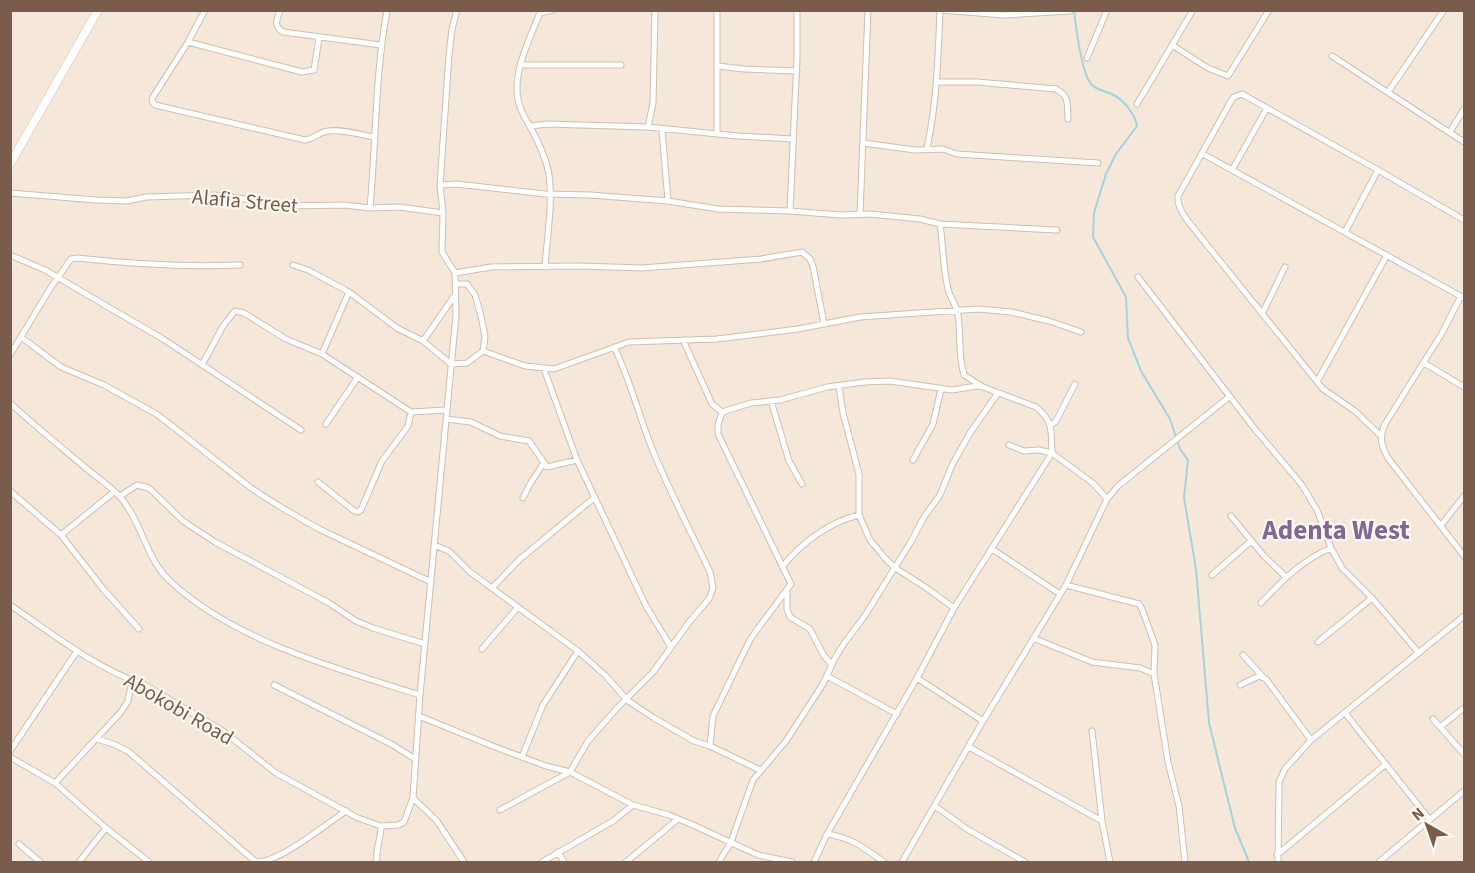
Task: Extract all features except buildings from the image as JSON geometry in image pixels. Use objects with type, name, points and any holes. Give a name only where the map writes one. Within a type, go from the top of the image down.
[{"type":"street","points":[[10,164],[98,10]]},
{"type":"street","points":[[205,10],[188,42],[153,97],[152,101],[155,105],[305,140],[310,140],[328,131],[352,132],[373,137]]},
{"type":"street","points":[[280,10],[276,24],[283,32],[381,45]]},
{"type":"street","points":[[370,208],[373,137],[381,45],[387,10]]},
{"type":"street","points":[[374,861],[380,841],[381,826],[398,825],[404,822],[413,798],[420,695],[456,315],[455,273],[442,252],[443,213],[440,185],[449,55],[457,10]]},
{"type":"street","points":[[545,267],[550,194],[549,173],[531,126],[520,106],[518,86],[520,65],[540,12],[553,10]]},
{"type":"street","points":[[648,127],[653,103],[655,10]]},
{"type":"street","points":[[717,10],[717,133]]},
{"type":"street","points":[[790,211],[797,10]]},
{"type":"street","points":[[860,214],[868,10]]},
{"type":"street","points":[[927,148],[935,112],[938,82],[940,10],[1004,15],[1070,11]]},
{"type":"street","points":[[1087,58],[1107,10]]},
{"type":"street","points":[[1137,104],[1193,10]]},
{"type":"street","points":[[1172,45],[1208,68],[1228,76],[1269,10]]},
{"type":"street","points":[[1388,92],[1444,10]]},
{"type":"street","points":[[188,42],[302,72],[314,70],[319,38]]},
{"type":"street","points":[[1332,56],[1464,142]]},
{"type":"street","points":[[520,65],[621,65]]},
{"type":"street","points":[[718,66],[796,71]]},
{"type":"street","points":[[938,82],[977,82],[1056,89],[1067,98],[1068,120]]},
{"type":"street","points":[[1380,435],[1355,411],[1323,388],[1199,235],[1178,204],[1178,196],[1234,97],[1242,94],[1464,220]]},
{"type":"street","points":[[1232,170],[1267,108]]},
{"type":"street","points":[[1450,132],[1464,109]]},
{"type":"street","points":[[531,126],[547,124],[648,127],[662,130],[792,139]]},
{"type":"street","points":[[662,130],[668,201]]},
{"type":"street","points":[[863,143],[915,150],[943,149],[957,154],[1098,163]]},
{"type":"street","points":[[1203,153],[1463,297],[1380,435],[1381,446],[1388,458],[1442,524],[1464,556]]},
{"type":"street","points":[[1345,232],[1378,170]]},
{"type":"street","points":[[440,185],[456,184],[550,194],[668,201],[718,209],[860,214],[920,219],[940,224],[1057,230]]},
{"type":"street","name":"Alafia Street","points":[[10,193],[127,201],[146,197],[214,195],[287,206],[409,207],[443,213]]},
{"type":"street","points":[[814,862],[827,834],[897,714],[954,608],[1052,453],[1051,425],[1048,417],[1036,407],[983,387],[963,373],[959,356],[958,312],[950,297],[946,279],[940,224]]},
{"type":"street","points":[[455,273],[491,267],[642,268],[761,259],[802,252],[810,259],[813,266],[824,324]]},
{"type":"street","points":[[10,255],[40,268],[163,339],[301,430]]},
{"type":"street","points":[[1318,380],[1387,255]]},
{"type":"street","points":[[10,355],[57,278],[75,258],[134,264],[240,265]]},
{"type":"street","points":[[293,266],[308,270],[349,292],[397,327],[423,341],[451,364],[466,363],[483,351],[485,336],[475,295],[467,284],[457,284]]},
{"type":"street","points":[[1262,314],[1285,267]]},
{"type":"street","points":[[1138,278],[1302,485],[1317,510],[1330,548],[1342,568],[1372,598],[1419,653]]},
{"type":"street","points":[[322,354],[349,292]]},
{"type":"street","points":[[423,341],[455,295]]},
{"type":"street","points":[[202,365],[223,326],[235,310],[244,313],[286,339],[322,354],[411,412],[447,411]]},
{"type":"street","points":[[483,351],[512,363],[544,369],[560,368],[629,342],[684,342],[717,339],[871,316],[996,310],[1049,321],[1081,332]]},
{"type":"street","points":[[21,337],[61,367],[104,385],[158,415],[251,488],[279,506],[319,529],[431,582]]},
{"type":"street","points":[[684,342],[712,404],[722,412]]},
{"type":"street","points":[[500,810],[570,772],[588,741],[653,672],[712,594],[712,581],[664,478],[614,347]]},
{"type":"street","points":[[1424,363],[1464,387]]},
{"type":"street","points":[[544,369],[577,460],[646,606],[671,647]]},
{"type":"street","points":[[326,424],[358,377]]},
{"type":"street","points":[[722,412],[752,403],[771,401],[828,387],[890,381],[952,390],[983,387]]},
{"type":"street","points":[[1051,425],[1056,421],[1075,384]]},
{"type":"street","points":[[839,386],[843,413],[859,474],[860,515],[870,540],[894,567],[928,588],[954,608]]},
{"type":"street","points":[[913,460],[933,424],[941,389]]},
{"type":"street","points":[[719,862],[731,842],[748,790],[760,770],[793,732],[832,665],[940,495],[963,445],[998,393]]},
{"type":"street","points":[[902,862],[983,721],[1066,585],[1107,499],[1118,486],[1230,397]]},
{"type":"street","points":[[771,401],[789,460],[802,484]]},
{"type":"street","points":[[10,403],[117,494],[138,524],[163,573],[208,612],[240,630],[278,646],[373,681],[420,695]]},
{"type":"street","points":[[318,482],[352,510],[357,512],[361,510],[382,461],[408,426],[411,412]]},
{"type":"street","points":[[710,746],[713,716],[742,654],[791,584],[718,434],[722,412]]},
{"type":"street","points":[[446,420],[471,422],[500,436],[529,441],[547,467],[577,460]]},
{"type":"street","points":[[1009,445],[1024,451],[1039,450],[1052,453],[1094,484],[1107,499]]},
{"type":"street","points":[[523,498],[543,464]]},
{"type":"street","points":[[62,535],[117,494],[137,485],[149,488],[183,521],[238,555],[322,599],[356,621],[425,644]]},
{"type":"street","points":[[10,491],[62,535],[104,591],[139,629]]},
{"type":"street","points":[[1442,524],[1464,496]]},
{"type":"street","points":[[492,588],[520,559],[595,497]]},
{"type":"street","points":[[783,566],[797,548],[844,518],[860,515]]},
{"type":"street","points":[[1231,516],[1264,556],[1286,576]]},
{"type":"street","points":[[1212,574],[1251,541]]},
{"type":"street","points":[[434,545],[449,551],[470,572],[578,651],[606,676],[627,700],[689,738],[760,770]]},
{"type":"street","points":[[1262,603],[1286,576],[1316,554],[1330,548]]},
{"type":"street","points":[[992,549],[1060,594]]},
{"type":"street","points":[[1066,585],[1139,604],[1152,632],[1155,645],[1154,674],[1168,762],[1179,806],[1185,862]]},
{"type":"street","points":[[786,592],[787,609],[790,616],[810,629],[824,656],[832,665]]},
{"type":"street","points":[[1318,642],[1372,598]]},
{"type":"street","name":"Abokobi Road","points":[[10,605],[77,651],[132,681],[143,684],[223,731],[276,772],[346,811],[381,826]]},
{"type":"street","points":[[482,649],[518,607]]},
{"type":"street","points":[[1278,862],[1279,782],[1285,769],[1311,740],[1464,616]]},
{"type":"street","points":[[1033,638],[1092,662],[1140,668],[1154,674]]},
{"type":"street","points":[[10,751],[77,651]]},
{"type":"street","points":[[522,757],[543,705],[578,651]]},
{"type":"street","points":[[1244,655],[1273,685],[1311,740]]},
{"type":"street","points":[[827,676],[897,714]]},
{"type":"street","points":[[1240,685],[1263,676]]},
{"type":"street","points":[[917,678],[983,721]]},
{"type":"street","points":[[55,783],[125,706],[132,681]]},
{"type":"street","points":[[274,685],[393,745],[415,759]]},
{"type":"street","points":[[1440,727],[1464,708]]},
{"type":"street","points":[[1345,712],[1430,820]]},
{"type":"street","points":[[419,716],[546,766],[570,772],[633,805],[678,819],[758,855],[792,862]]},
{"type":"street","points":[[1433,719],[1464,754]]},
{"type":"street","points":[[1092,731],[1102,821],[1110,862]]},
{"type":"street","points":[[97,739],[129,752],[252,860],[271,861],[346,811]]},
{"type":"street","points":[[969,747],[1102,821]]},
{"type":"street","points":[[10,757],[55,783],[149,862]]},
{"type":"street","points":[[1277,855],[1386,765]]},
{"type":"street","points":[[1379,862],[1464,791]]},
{"type":"street","points":[[413,798],[437,821],[464,862]]},
{"type":"street","points":[[542,862],[613,822],[633,805]]},
{"type":"street","points":[[935,806],[968,829],[1025,862]]},
{"type":"street","points":[[626,862],[678,819]]},
{"type":"street","points":[[79,862],[106,828]]},
{"type":"street","points":[[827,834],[854,841],[884,862]]},
{"type":"street","points":[[19,844],[40,862]]},
{"type":"street","points":[[558,852],[564,862]]},
{"type":"shaded area","points":[[11,11],[1464,11],[1464,862],[11,862]]},
{"type":"waterway","points":[[1074,10],[1087,78],[1095,88],[1112,94],[1125,104],[1137,126],[1116,154],[1106,174],[1094,213],[1093,237],[1126,297],[1128,338],[1141,371],[1170,419],[1180,449],[1188,460],[1184,498],[1196,569],[1209,723],[1235,828],[1249,862]]},
{"type":"district","name":"Adenta West","points":[[1336,530]]}]
